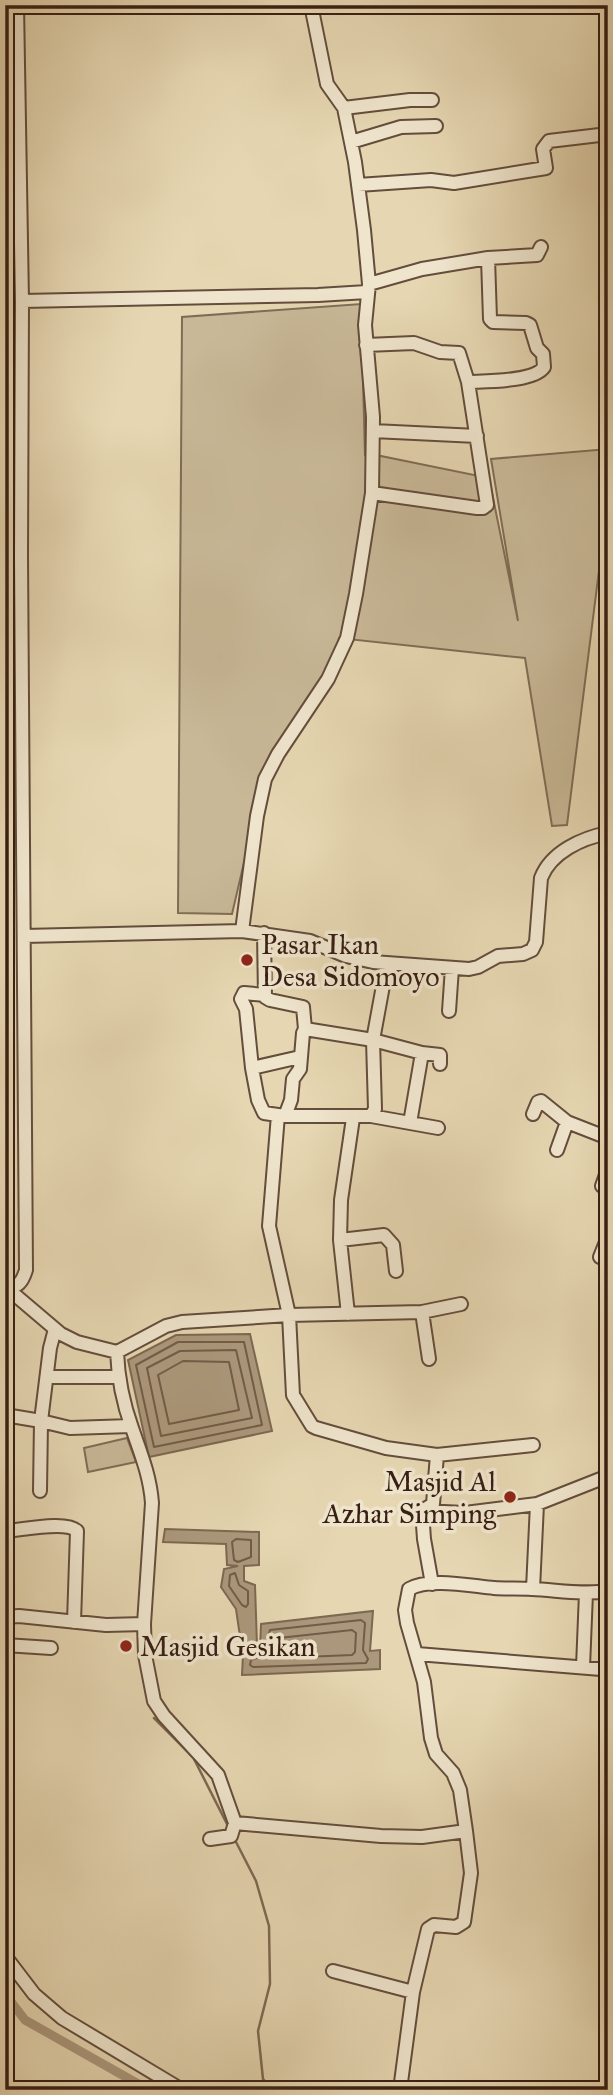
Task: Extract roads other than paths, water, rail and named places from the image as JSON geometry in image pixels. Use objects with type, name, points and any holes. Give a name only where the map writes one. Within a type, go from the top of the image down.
[{"type":"street","points":[[7,1289],[16,1287],[23,1281],[26,1270],[20,556],[22,301],[17,5]]},
{"type":"street","points":[[242,931],[257,816],[265,779],[278,754],[328,679],[346,638],[372,493],[373,431],[366,345],[368,288],[358,185],[344,108],[327,84],[312,5]]},
{"type":"street","points":[[344,108],[432,100]]},
{"type":"street","points":[[351,142],[401,127],[436,126]]},
{"type":"street","points":[[358,185],[431,180],[454,183],[541,168],[543,149],[549,141],[608,134]]},
{"type":"street","points":[[5,164],[20,164]]},
{"type":"street","points":[[22,301],[318,295],[368,288],[422,269],[488,258],[537,255],[541,247]]},
{"type":"street","points":[[468,383],[538,374],[544,367],[543,354],[537,348],[530,325],[493,322],[490,319],[488,258]]},
{"type":"street","points":[[366,345],[414,343],[440,352],[460,354],[468,383],[487,505],[483,508],[372,493]]},
{"type":"street","points":[[373,431],[477,436]]},
{"type":"street","points":[[24,936],[242,931],[310,941],[346,956],[387,964],[473,969],[498,956],[523,954],[532,950],[536,942],[544,870],[567,849],[589,837],[608,833]]},
{"type":"street","points":[[264,933],[265,995]]},
{"type":"street","points":[[371,1116],[374,1109],[373,1040],[387,964]]},
{"type":"street","points":[[449,1011],[452,968]]},
{"type":"street","points":[[438,1128],[371,1116],[353,1118],[281,1115],[264,1113],[261,1110],[252,1068],[247,1012],[241,997],[244,993],[265,995],[270,1000],[303,1007],[305,1029],[300,1069],[293,1079],[291,1100],[281,1115],[269,1226],[289,1315],[293,1395],[312,1426],[386,1448],[437,1455],[533,1446]]},
{"type":"street","points":[[305,1029],[440,1055],[440,1064]]},
{"type":"street","points":[[410,1123],[422,1053]]},
{"type":"street","points":[[252,1068],[300,1057]]},
{"type":"street","points":[[533,1114],[541,1101],[567,1122],[608,1138]]},
{"type":"street","points":[[348,1314],[340,1240],[341,1200],[353,1118]]},
{"type":"street","points":[[557,1150],[567,1122]]},
{"type":"street","points":[[602,1185],[608,1169]]},
{"type":"street","points":[[340,1240],[384,1235],[393,1245],[396,1271]]},
{"type":"street","points":[[600,1257],[608,1237]]},
{"type":"street","points":[[7,1289],[55,1329],[77,1342],[117,1352],[174,1323],[289,1315],[422,1312],[461,1304]]},
{"type":"street","points":[[422,1312],[429,1359]]},
{"type":"street","points":[[40,1491],[41,1422],[50,1348],[55,1329]]},
{"type":"street","points":[[117,1352],[118,1377],[151,1486],[145,1655],[154,1701],[171,1725],[218,1775],[234,1823],[231,1836],[210,1839]]},
{"type":"street","points":[[47,1377],[118,1377]]},
{"type":"street","points":[[5,1415],[70,1429],[131,1426]]},
{"type":"street","points":[[422,1511],[433,1504],[437,1455]]},
{"type":"street","points":[[422,1511],[465,1513],[537,1504],[608,1476]]},
{"type":"street","points":[[533,1589],[537,1504]]},
{"type":"street","points":[[422,1511],[432,1584]]},
{"type":"street","points":[[5,1531],[70,1526],[75,1528],[77,1578],[74,1622]]},
{"type":"street","points":[[400,2090],[413,1992],[428,1929],[434,1925],[456,1927],[464,1922],[471,1872],[460,1790],[453,1773],[436,1754],[431,1738],[424,1682],[405,1611],[407,1592],[412,1586],[432,1584],[468,1584],[586,1593],[608,1591]]},
{"type":"street","points":[[583,1667],[586,1593]]},
{"type":"street","points":[[5,1617],[19,1616],[106,1625],[144,1624]]},
{"type":"street","points":[[5,1645],[51,1648]]},
{"type":"street","points":[[417,1654],[601,1669]]},
{"type":"street","points":[[234,1823],[381,1836],[422,1836],[467,1831]]},
{"type":"street","points":[[5,1956],[40,2000],[62,2018],[182,2090]]},
{"type":"street","points":[[333,1971],[413,1992]]},
{"type":"water","points":[[250,1334],[272,1431],[149,1457],[128,1360],[176,1335]]},
{"type":"water","points":[[165,1529],[259,1532],[259,1565],[244,1566],[244,1581],[255,1585],[257,1646],[242,1650],[236,1609],[221,1587],[224,1569],[238,1566],[227,1565],[226,1544],[163,1542]]},
{"type":"water","points":[[373,1611],[370,1651],[380,1650],[380,1669],[242,1675],[243,1655],[260,1650],[261,1624]]},
{"type":"waterway","points":[[154,1718],[193,1757],[229,1828]]},
{"type":"waterway","points":[[235,1840],[256,1881],[269,1926],[270,1984],[258,2031],[263,2079],[273,2090]]},
{"type":"waterway","points":[[5,1994],[25,2020],[149,2090]]},
{"type":"place","name":"Pasar Ikan Desa Sidomoyo","points":[[247,960]]},
{"type":"place","name":"Masjid Al Azhar Simping","points":[[510,1497]]},
{"type":"place","name":"Masjid Gesikan","points":[[126,1646]]}]
